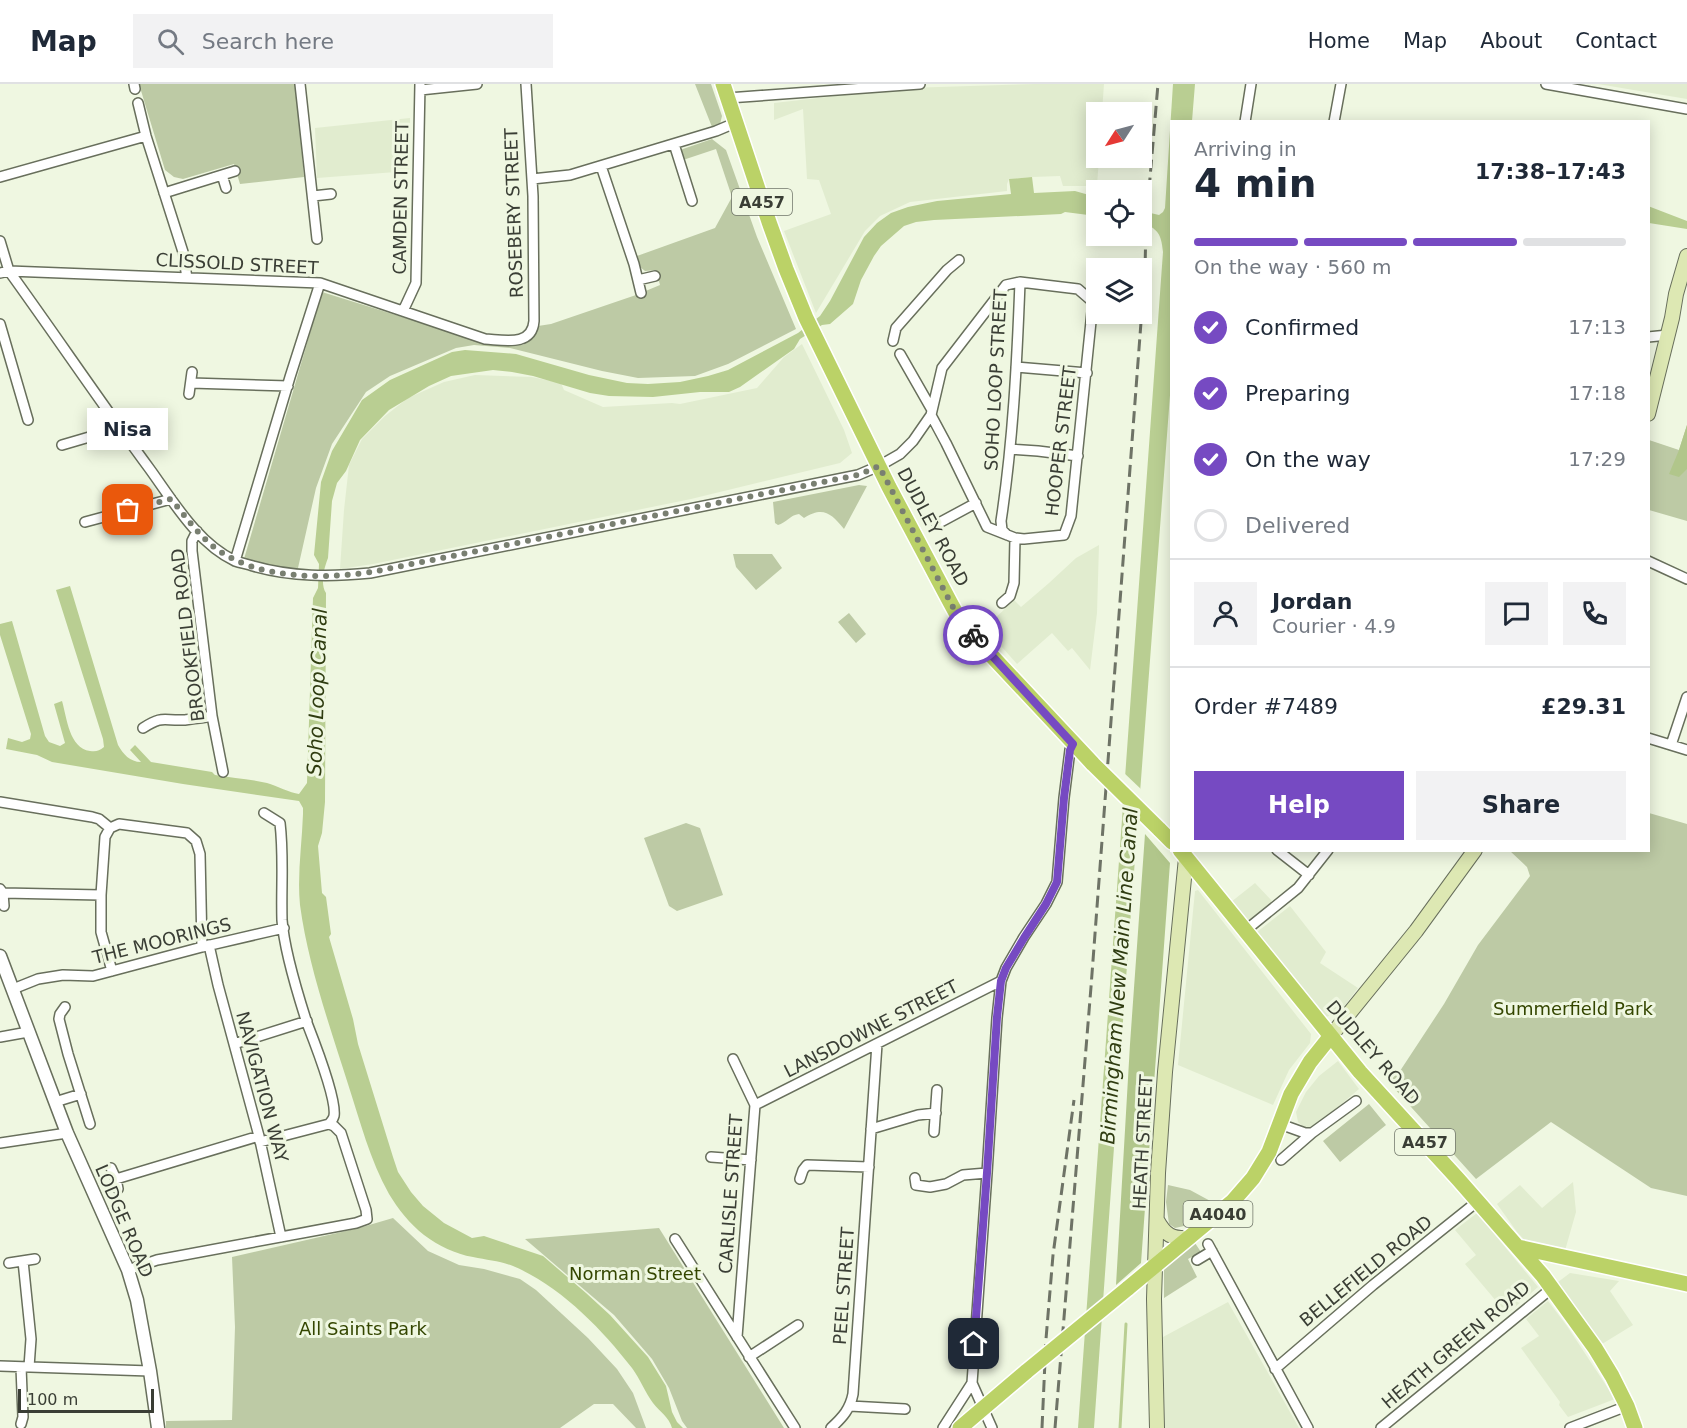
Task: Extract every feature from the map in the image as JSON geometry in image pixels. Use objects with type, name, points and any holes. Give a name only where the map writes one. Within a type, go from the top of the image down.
[{"type":"main road","name":"A457","points":[[725,91],[735,123]]},
{"type":"main road","name":"DUDLEY ROAD","points":[[735,123],[786,269],[815,338],[956,613],[975,638],[1073,744],[1170,840]]},
{"type":"main road","points":[[1650,406],[1687,256]]},
{"type":"main road","points":[[1330,1037],[1416,931],[1474,852]]},
{"type":"main road","name":"DUDLEY ROAD","points":[[1183,854],[1330,1037],[1478,1201],[1547,1282],[1595,1348],[1612,1376],[1635,1428]]},
{"type":"main road","name":"HEATH STREET","points":[[1157,1428],[1154,1299],[1158,1173],[1183,854]]},
{"type":"main road","name":"A4040","points":[[960,1428],[1233,1201],[1253,1178],[1269,1152],[1291,1094],[1310,1062],[1330,1037]]},
{"type":"main road","points":[[1157,1220],[1162,1230],[1170,1236],[1189,1238]]},
{"type":"main road","points":[[1518,1247],[1687,1284]]},
{"type":"main road","points":[[1547,1282],[1558,1265],[1576,1260]]},
{"type":"street","points":[[300,84],[317,240]]},
{"type":"street","points":[[420,87],[477,84]]},
{"type":"street","name":"ROSEBERY STREET","points":[[526,84],[532,179],[533,247],[533,330],[526,338]]},
{"type":"street","points":[[725,91],[920,84]]},
{"type":"street","points":[[1245,120],[1251,84]]},
{"type":"street","points":[[1334,120],[1341,84]]},
{"type":"street","points":[[1545,84],[1687,109]]},
{"type":"street","name":"CAMDEN STREET","points":[[403,311],[416,283],[420,87]]},
{"type":"street","points":[[138,103],[146,136],[183,252],[187,278]]},
{"type":"street","points":[[532,179],[570,175],[735,123]]},
{"type":"street","points":[[0,177],[146,136]]},
{"type":"street","points":[[674,144],[692,201]]},
{"type":"street","points":[[601,166],[641,293]]},
{"type":"street","points":[[164,193],[235,171]]},
{"type":"street","points":[[222,175],[226,188]]},
{"type":"street","points":[[313,196],[331,194]]},
{"type":"street","points":[[0,241],[5,272],[171,499],[197,531],[236,561],[275,572],[335,576],[370,573],[858,475],[900,453],[913,441],[931,412]]},
{"type":"street","points":[[893,341],[896,328],[947,270],[959,260]]},
{"type":"street","name":"CLISSOLD STREET","points":[[5,272],[320,283],[485,339],[511,341],[526,338]]},
{"type":"street","points":[[638,280],[655,276]]},
{"type":"street","name":"HOOPER STREET","points":[[1011,537],[1024,539],[1064,535],[1071,516],[1093,302],[1078,289],[1020,282]]},
{"type":"street","name":"SOHO LOOP STREET","points":[[931,412],[942,368],[1006,285],[1020,282],[1010,449],[1001,521],[1002,530],[1011,537]]},
{"type":"street","points":[[236,561],[320,283]]},
{"type":"street","points":[[0,324],[28,420]]},
{"type":"street","points":[[1650,337],[1668,335]]},
{"type":"street","points":[[900,354],[987,527],[1011,537],[1014,583],[1010,596],[1002,603]]},
{"type":"street","points":[[1016,367],[1087,373]]},
{"type":"street","points":[[189,394],[192,372]]},
{"type":"street","points":[[191,383],[288,386]]},
{"type":"street","points":[[66,432],[66,444],[120,428]]},
{"type":"street","points":[[1010,449],[1078,456]]},
{"type":"street","points":[[85,522],[171,499]]},
{"type":"street","points":[[937,524],[976,503]]},
{"type":"street","name":"BROOKFIELD ROAD","points":[[197,531],[192,541],[192,551],[212,716],[223,772]]},
{"type":"street","points":[[1650,562],[1687,579]]},
{"type":"street","points":[[1671,745],[1687,697]]},
{"type":"street","points":[[143,728],[165,714],[182,720],[212,716]]},
{"type":"street","points":[[1650,739],[1687,750]]},
{"type":"street","points":[[992,1428],[972,1383],[1001,981],[1006,968],[1057,882],[1064,798],[1070,750],[1073,744]]},
{"type":"street","points":[[0,802],[92,817],[99,819],[110,828],[104,842],[101,932],[112,971]]},
{"type":"street","points":[[264,813],[283,819],[284,928],[293,973],[331,1098],[334,1114],[329,1124]]},
{"type":"street","name":"NAVIGATION WAY","points":[[110,828],[126,824],[187,833],[196,841],[200,854],[206,946],[260,1139],[281,1237]]},
{"type":"street","points":[[1280,852],[1309,875]]},
{"type":"street","points":[[1246,930],[1298,888],[1326,852]]},
{"type":"street","points":[[4,906],[1,891],[101,895]]},
{"type":"street","name":"THE MOORINGS","points":[[13,989],[38,979],[63,975],[93,976],[284,928]]},
{"type":"street","name":"LODGE ROAD","points":[[0,956],[67,1133],[128,1270],[137,1300],[158,1428]]},
{"type":"street","name":"LANSDOWNE STREET","points":[[755,1105],[1001,981]]},
{"type":"street","points":[[51,1008],[62,1010],[59,1019],[90,1124]]},
{"type":"street","points":[[234,1044],[307,1021]]},
{"type":"street","points":[[0,1037],[28,1032]]},
{"type":"street","name":"PEEL STREET","points":[[850,1406],[853,1394],[877,1044]]},
{"type":"street","name":"CARLISLE STREET","points":[[733,1059],[755,1105],[737,1337]]},
{"type":"street","points":[[934,1132],[937,1090]]},
{"type":"street","points":[[55,1102],[81,1094]]},
{"type":"street","points":[[1281,1160],[1312,1133],[1356,1101]]},
{"type":"street","points":[[871,1129],[918,1115],[936,1113]]},
{"type":"street","points":[[111,1168],[117,1184],[260,1139],[329,1124],[341,1133],[368,1219],[157,1260],[128,1270]]},
{"type":"street","points":[[1280,1124],[1305,1133],[1312,1133]]},
{"type":"street","points":[[0,1143],[67,1133]]},
{"type":"street","points":[[711,1156],[751,1160]]},
{"type":"street","points":[[800,1179],[807,1165],[868,1167]]},
{"type":"street","points":[[915,1178],[916,1185],[930,1187],[946,1184],[963,1175],[987,1173]]},
{"type":"street","name":"BELLEFIELD ROAD","points":[[1275,1368],[1478,1201]]},
{"type":"street","points":[[675,1239],[795,1428]]},
{"type":"street","points":[[1197,1260],[1210,1247],[1308,1428]]},
{"type":"street","points":[[9,1263],[35,1259]]},
{"type":"street","points":[[23,1261],[31,1339],[25,1367],[24,1419]]},
{"type":"street","name":"HEATH GREEN ROAD","points":[[1381,1428],[1547,1282]]},
{"type":"street","points":[[749,1357],[798,1325]]},
{"type":"street","points":[[0,1366],[150,1371]]},
{"type":"street","points":[[943,1428],[972,1383]]},
{"type":"street","points":[[831,1428],[843,1417],[850,1406],[905,1409]]},
{"type":"street","points":[[1570,1428],[1627,1406]]},
{"type":"shaded area","points":[[1104,84],[1103,102],[1086,102],[1086,168],[1098,168],[1097,180],[1086,180],[1086,186],[1063,186],[1060,176],[1009,179],[1007,191],[910,202],[880,216],[865,231],[816,313],[784,231],[831,214],[819,180],[807,179],[803,109],[774,120],[774,103],[907,88]]},
{"type":"shaded area","points":[[1598,84],[1687,84],[1687,99]]},
{"type":"shaded area","points":[[410,118],[409,171],[317,178],[315,128]]},
{"type":"shaded area","points":[[802,344],[844,430],[852,453],[840,463],[691,499],[340,569],[349,465],[362,439],[385,416],[408,398],[444,382],[475,375],[532,377],[561,383],[564,390],[603,407],[680,404],[757,388],[784,357]]},
{"type":"shaded area","points":[[1687,425],[1687,469],[1679,477],[1669,474]]},
{"type":"shaded area","points":[[1099,545],[1097,613],[1090,670],[1072,648],[1068,651],[1052,633],[1017,664],[985,628],[1014,600],[1021,607],[1076,558]]},
{"type":"shaded area","points":[[1145,834],[1170,863],[1141,1263],[1116,1285],[1130,1044]]},
{"type":"shaded area","points":[[1255,883],[1272,901],[1248,921],[1231,902]]},
{"type":"shaded area","points":[[1198,890],[1311,1034],[1310,1043],[1289,1070],[1273,1105],[1178,1065],[1195,891]]},
{"type":"shaded area","points":[[1290,906],[1326,952],[1320,963],[1358,988],[1340,1012],[1326,1017],[1257,932]]},
{"type":"shaded area","points":[[1338,1061],[1359,1089],[1313,1128],[1304,1127],[1298,1122],[1296,1112],[1306,1092],[1319,1076]]},
{"type":"shaded area","points":[[1573,1182],[1576,1212],[1564,1254],[1530,1246],[1497,1204],[1520,1185],[1542,1208]]},
{"type":"shaded area","points":[[1477,1213],[1538,1287],[1507,1314],[1465,1264],[1476,1255],[1455,1230]]},
{"type":"shaded area","points":[[1570,1273],[1619,1281],[1610,1291],[1633,1325],[1602,1344],[1558,1282]]},
{"type":"shaded area","points":[[1548,1301],[1615,1399],[1568,1417],[1559,1405],[1560,1402],[1521,1348],[1539,1336],[1526,1319]]},
{"type":"shaded area","points":[[1228,1302],[1299,1428],[1165,1428],[1163,1337]]},
{"type":"green space","points":[[139,84],[296,84],[304,177],[240,184],[234,164],[183,179],[174,177],[165,170]]},
{"type":"green space","points":[[695,84],[711,84],[722,116],[720,124],[712,127]]},
{"type":"green space","points":[[712,139],[726,150],[757,237],[796,329],[728,364],[695,376],[638,378],[510,348],[474,345],[456,348],[390,376],[366,392],[332,444],[316,488],[298,568],[273,567],[244,559],[322,292],[492,345],[523,345],[531,338],[538,326],[551,324],[660,285],[656,270],[645,271],[640,267],[637,256],[715,228],[732,197],[716,149],[683,160],[680,150]]},
{"type":"green space","points":[[1687,425],[1687,521],[1650,510],[1650,440],[1679,450]]},
{"type":"green space","points":[[859,485],[867,486],[844,529],[831,515],[822,512],[816,512],[804,518],[799,514],[781,524],[775,523],[773,502]]},
{"type":"green space","points":[[733,554],[772,554],[782,568],[756,590],[736,567]]},
{"type":"green space","points":[[849,613],[866,634],[856,643],[838,622]]},
{"type":"green space","name":"Summerfield Park","points":[[1650,813],[1687,824],[1687,1196],[1651,1188],[1551,1122],[1476,1179],[1384,1077],[1400,1071],[1444,1004],[1478,945],[1530,876],[1527,867],[1511,852],[1650,852]]},
{"type":"green space","points":[[686,823],[700,828],[723,895],[677,911],[669,906],[644,838]]},
{"type":"green space","points":[[1369,1104],[1386,1125],[1340,1162],[1323,1141]]},
{"type":"green space","points":[[1168,1185],[1190,1190],[1214,1203],[1184,1226],[1175,1228],[1169,1224],[1166,1202]]},
{"type":"green space","name":"All Saints Park","points":[[393,1218],[428,1251],[459,1265],[520,1279],[536,1290],[588,1338],[617,1369],[633,1393],[646,1428],[636,1428],[613,1404],[594,1404],[560,1428],[166,1428],[166,1421],[232,1420],[235,1327],[232,1257]]},
{"type":"green space","name":"Norman Street","points":[[659,1228],[784,1428],[687,1428],[669,1388],[652,1359],[614,1315],[525,1239]]},
{"type":"green space","points":[[1195,1243],[1201,1252],[1188,1259],[1197,1277],[1164,1298],[1164,1268]]},
{"type":"water","points":[[1173,84],[1195,84],[1192,120],[1171,120]]},
{"type":"water","name":"Birmingham New Main Line Canal","points":[[1170,130],[1170,395],[1094,1428],[1078,1428],[1163,252],[1158,233],[1152,227],[1152,213],[1159,215],[1163,212]]},
{"type":"water","name":"Soho Loop Canal","points":[[1032,177],[1034,193],[1075,191],[1086,194],[1086,215],[1065,212],[934,220],[904,226],[881,246],[874,256],[861,280],[853,304],[830,324],[822,325],[800,339],[794,349],[740,387],[729,392],[700,392],[653,397],[609,396],[512,372],[493,370],[451,376],[429,386],[389,410],[360,440],[346,471],[337,483],[332,501],[328,558],[323,581],[326,593],[325,802],[322,833],[318,846],[322,893],[326,897],[331,934],[329,937],[358,1044],[398,1172],[423,1206],[444,1223],[472,1238],[484,1236],[543,1256],[610,1315],[648,1357],[666,1386],[672,1412],[683,1428],[672,1428],[620,1353],[593,1323],[563,1297],[530,1274],[513,1266],[466,1256],[435,1243],[409,1221],[389,1194],[366,1140],[308,950],[299,894],[303,808],[299,801],[52,762],[37,755],[6,749],[8,738],[22,742],[30,739],[31,734],[0,635],[0,624],[12,621],[45,736],[49,742],[60,746],[65,743],[54,704],[62,701],[70,731],[77,744],[83,749],[92,751],[104,747],[56,590],[70,586],[118,745],[127,757],[141,762],[130,750],[135,745],[151,762],[254,780],[299,794],[307,783],[313,598],[318,588],[319,564],[314,555],[321,482],[332,451],[362,400],[390,380],[452,352],[465,350],[516,354],[589,375],[627,383],[680,382],[728,370],[798,333],[820,316],[864,237],[877,223],[891,213],[937,201],[1011,194],[1009,179]]},
{"type":"water","points":[[1650,207],[1687,221],[1687,229],[1650,223]]},
{"type":"pier","points":[[1122,771],[1143,791],[1140,829],[1120,809]]},
{"type":"waterway","points":[[1120,1428],[1126,1324]]},
{"type":"railway","points":[[1055,1428],[1091,987],[1158,84]]},
{"type":"railway","points":[[1042,1428],[1053,1255],[1074,1100]]},
{"type":"way so far","points":[[128,510],[171,499],[197,531],[236,561],[292,575],[335,576],[370,573],[662,515],[858,475],[879,466],[956,613],[973,635]]},
{"type":"place","name":"Nisa","points":[[128,510]]},
{"type":"route","points":[[973,635],[1073,744],[1070,750],[1064,798],[1057,882],[1006,968],[1001,981],[974,1344]]}]
